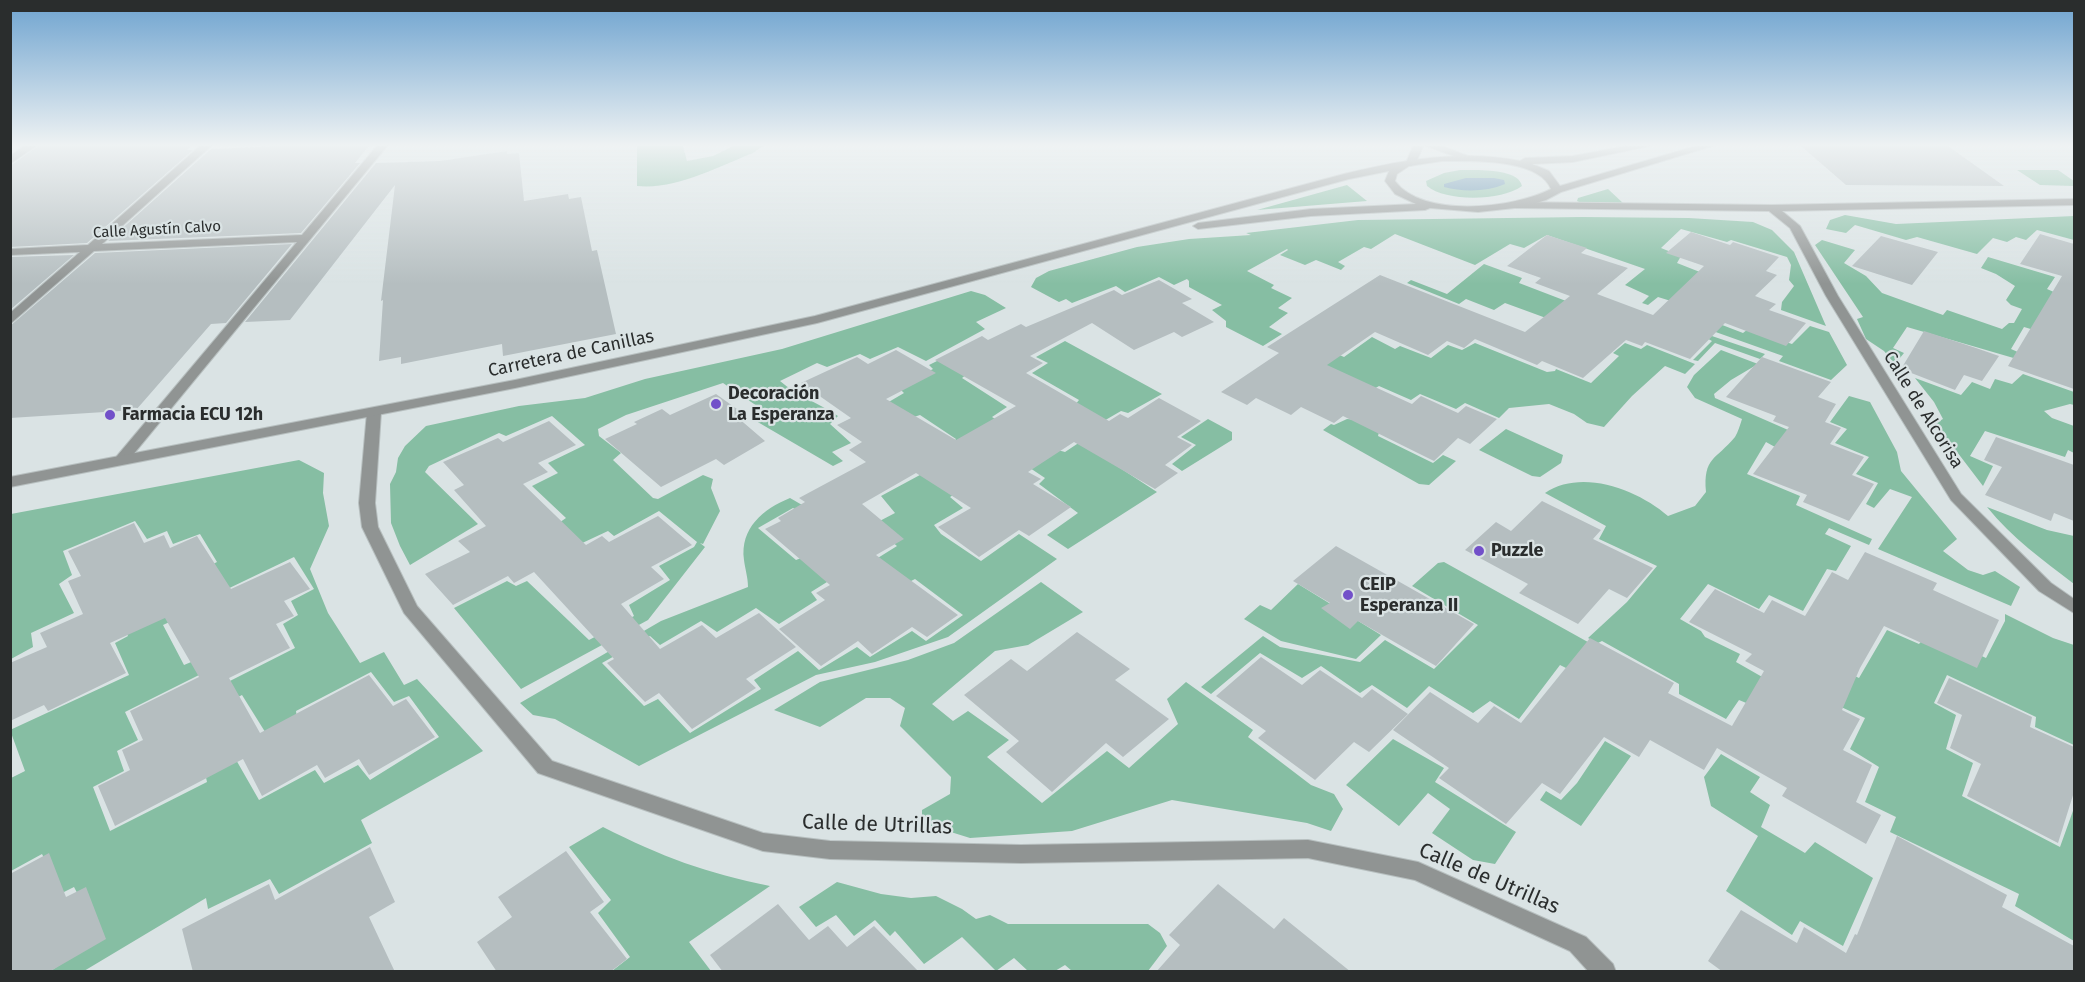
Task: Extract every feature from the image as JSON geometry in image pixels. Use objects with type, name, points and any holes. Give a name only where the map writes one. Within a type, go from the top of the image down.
[{"type":"street","points":[[10,320],[154,192]]},
{"type":"street","points":[[122,459],[344,192]]},
{"type":"street","name":"Carretera de Canillas","points":[[10,482],[595,369],[772,330],[1290,192]]},
{"type":"street","points":[[1399,192],[1417,201],[1448,207],[1514,205],[1772,208],[2074,202]]},
{"type":"street","points":[[1514,205],[1547,197],[1554,192]]},
{"type":"street","name":"Carretera de Canillas","points":[[1133,235],[1252,218],[1384,207],[1448,207]]},
{"type":"street","name":"Calle de Alcorisa","points":[[1772,208],[1795,226],[1832,296],[1956,497],[2045,586],[2074,607]]},
{"type":"street","name":"Calle Agustín Calvo","points":[[10,252],[305,238]]},
{"type":"street","name":"Calle de Utrillas","points":[[374,412],[368,503],[370,527],[410,609],[545,767],[763,842],[819,849],[1021,854],[1308,849],[1418,870],[1578,944],[1605,972]]},
{"type":"green space","points":[[1322,192],[1356,192],[1367,201],[1257,210]]},
{"type":"green space","points":[[1438,192],[1511,192],[1474,198]]},
{"type":"green space","points":[[1599,192],[1611,192],[1623,203],[1581,203],[1577,201],[1578,198]]},
{"type":"green space","points":[[1845,215],[1896,224],[2074,216],[2074,240],[2037,230],[2026,240],[2016,237],[2007,242],[1993,238],[1977,254],[1917,237],[1906,240],[1855,225],[1846,233],[1826,229],[1830,220]]},
{"type":"green space","points":[[1689,218],[1753,222],[1772,230],[1794,252],[1826,326],[1781,310],[1782,302],[1794,286],[1789,280],[1791,265],[1787,257],[1731,240],[1727,242],[1681,229],[1661,248],[1681,256],[1677,263],[1710,276],[1687,306],[1658,297],[1648,305],[1642,303],[1649,296],[1625,285],[1645,269],[1547,235],[1524,248],[1510,244],[1475,265],[1395,234],[1371,249],[1364,247],[1338,262],[1345,266],[1341,270],[1316,260],[1305,265],[1280,255],[1287,249],[1247,271],[1274,285],[1271,288],[1292,298],[1278,308],[1288,313],[1269,327],[1282,334],[1263,346],[1226,327],[1226,321],[1212,310],[1222,305],[1189,287],[1187,279],[1174,285],[1159,277],[1125,292],[1116,286],[1072,303],[1066,299],[1059,302],[1031,287],[1036,278],[1049,271],[1137,247],[1189,239],[1251,235],[1246,233],[1358,220]]},
{"type":"green space","points":[[1822,240],[1855,250],[1844,263],[1866,276],[1882,293],[1943,315],[1947,310],[2002,329],[2009,323],[2014,323],[2022,309],[2011,305],[2006,300],[2015,286],[1981,268],[1988,257],[2055,277],[2047,289],[2056,293],[2049,306],[2074,315],[2074,335],[2064,339],[2024,327],[2011,349],[2020,353],[2017,359],[1907,327],[1893,348],[1904,353],[1895,364],[1884,351],[1866,339],[1857,319],[1863,317],[1815,245]]},
{"type":"green space","points":[[1484,264],[1522,278],[1519,283],[1566,301],[1546,318],[1505,303],[1494,310],[1466,299],[1459,304],[1407,283],[1411,280],[1447,294]]},
{"type":"green space","points":[[971,291],[985,295],[1006,308],[976,322],[985,329],[926,361],[898,347],[870,359],[860,354],[827,367],[817,363],[780,381],[838,416],[830,424],[851,443],[832,452],[843,461],[833,466],[756,421],[760,408],[723,383],[626,415],[598,429],[599,436],[621,453],[613,460],[653,498],[658,499],[703,475],[713,479],[711,488],[720,511],[703,544],[700,543],[705,547],[648,620],[521,689],[454,608],[507,581],[516,586],[527,581],[589,640],[634,616],[629,605],[670,580],[659,566],[694,547],[697,542],[659,511],[614,536],[608,531],[578,545],[556,525],[566,518],[532,486],[558,473],[548,463],[585,445],[552,416],[506,436],[499,433],[429,466],[425,472],[478,524],[410,565],[400,546],[391,523],[390,484],[396,472],[398,458],[405,446],[426,426],[519,406],[585,398],[645,379],[782,349]]},
{"type":"green space","points":[[1717,323],[1743,333],[1748,329],[1792,344],[1810,326],[1829,332],[1847,365],[1831,380],[1779,361],[1783,356],[1710,330]]},
{"type":"green space","points":[[1706,334],[1765,354],[1760,359],[1715,343],[1698,361],[1693,360],[1712,341],[1703,336]]},
{"type":"green space","points":[[1372,337],[1395,349],[1400,346],[1431,358],[1448,345],[1462,350],[1475,343],[1547,372],[1556,369],[1591,383],[1619,356],[1613,353],[1625,343],[1641,349],[1647,345],[1695,364],[1685,374],[1665,366],[1632,396],[1604,427],[1587,423],[1574,414],[1549,404],[1509,408],[1499,418],[1465,403],[1456,409],[1420,394],[1411,400],[1379,386],[1362,396],[1314,367],[1335,353],[1344,357]]},
{"type":"green space","points":[[1065,341],[1162,394],[1128,413],[1121,411],[1102,422],[1074,406],[1079,400],[1032,373],[1048,363],[1036,357]]},
{"type":"green space","points":[[1721,350],[1758,364],[1731,380],[1714,394],[1715,398],[1795,433],[1775,447],[1766,442],[1747,474],[1800,496],[1796,505],[1872,539],[1869,545],[1829,528],[1825,534],[1851,546],[1836,571],[1827,569],[1803,611],[1769,595],[1759,609],[1708,584],[1680,619],[1701,631],[1705,637],[1740,654],[1736,662],[1771,682],[1756,707],[1739,700],[1726,719],[1679,694],[1679,684],[1602,641],[1598,643],[1588,638],[1627,602],[1657,566],[1599,539],[1606,526],[1545,493],[1576,482],[1592,482],[1626,491],[1668,516],[1695,506],[1706,492],[1709,465],[1735,437],[1742,419],[1695,398],[1687,387],[1694,375]]},
{"type":"green space","points":[[943,358],[968,373],[962,378],[1007,407],[992,417],[1003,424],[982,476],[950,497],[963,508],[934,525],[941,534],[981,561],[1019,534],[1057,559],[948,637],[875,662],[816,675],[639,766],[555,719],[533,715],[520,703],[661,621],[748,587],[744,549],[750,529],[763,514],[790,498],[809,509],[802,513],[793,508],[758,528],[796,560],[809,555],[835,577],[811,592],[817,600],[779,624],[756,608],[717,632],[701,621],[660,645],[650,636],[602,663],[644,706],[658,699],[690,733],[761,689],[754,680],[798,651],[819,670],[857,647],[870,657],[912,631],[926,641],[963,615],[915,579],[905,584],[873,561],[897,546],[872,525],[895,513],[881,496],[931,469],[956,439],[920,415],[911,418],[887,403],[904,393],[898,387],[933,369],[929,365]]},
{"type":"green space","points":[[2023,374],[2074,392],[2074,405],[2044,411],[2052,418],[2074,426],[2074,453],[2068,450],[2065,457],[1985,431],[1970,456],[1993,466],[1983,486],[1935,423],[1943,419],[1934,402],[1915,378],[1961,395],[1972,382],[1990,389],[1995,379],[2012,384]]},
{"type":"green space","points":[[1849,396],[1870,402],[1897,452],[1901,471],[1957,539],[1943,551],[1968,570],[1983,575],[1995,571],[2020,587],[2011,606],[1878,549],[1912,497],[1890,489],[1874,508],[1866,504],[1878,483],[1856,474],[1869,457],[1835,443],[1847,429],[1830,422]]},
{"type":"green space","points":[[1208,419],[1232,432],[1232,440],[1182,471],[1172,464],[1196,445],[1181,437]]},
{"type":"green space","points":[[1347,419],[1358,420],[1379,432],[1378,436],[1433,463],[1443,455],[1456,461],[1429,485],[1419,484],[1323,430],[1331,424],[1334,425]]},
{"type":"green space","points":[[1506,429],[1563,455],[1561,463],[1540,477],[1532,476],[1479,450]]},
{"type":"green space","points":[[1080,442],[1157,492],[1068,549],[1047,535],[1078,513],[1039,484],[1045,478],[1027,466],[1054,449],[1065,452]]},
{"type":"green space","points":[[299,460],[324,473],[323,493],[329,526],[310,569],[328,613],[360,663],[384,652],[404,685],[417,679],[483,751],[361,820],[372,843],[279,894],[270,879],[208,909],[206,898],[84,971],[49,972],[101,938],[74,887],[62,893],[42,854],[11,871],[11,778],[25,771],[10,730],[129,675],[115,643],[128,636],[111,603],[217,600],[163,625],[184,665],[196,660],[203,673],[125,712],[138,740],[117,751],[124,771],[93,787],[110,831],[207,782],[205,773],[235,758],[259,800],[315,770],[324,783],[358,765],[370,780],[439,737],[409,696],[394,702],[371,672],[296,711],[297,719],[267,735],[242,695],[230,701],[220,686],[295,648],[283,624],[298,615],[291,601],[314,589],[294,557],[219,593],[199,571],[217,562],[200,534],[173,544],[167,531],[147,539],[135,521],[63,551],[72,575],[59,584],[74,613],[31,633],[33,647],[11,659],[11,514]]},
{"type":"green space","points":[[1987,507],[2047,530],[2074,536],[2074,584],[2017,539]]},
{"type":"green space","points":[[1444,562],[1595,646],[1574,672],[1560,665],[1519,719],[1490,701],[1473,713],[1429,686],[1407,708],[1372,685],[1360,693],[1321,666],[1302,678],[1260,653],[1211,694],[1201,687],[1263,636],[1280,647],[1360,662],[1385,640],[1434,669],[1478,625],[1412,586],[1438,563]]},
{"type":"green space","points":[[1041,582],[1083,612],[1028,645],[995,651],[932,704],[953,721],[968,711],[1009,740],[987,757],[1042,803],[1107,751],[1129,768],[1178,724],[1167,699],[1186,682],[1253,730],[1248,737],[1311,785],[1334,794],[1343,809],[1331,831],[1307,823],[1172,800],[1072,831],[970,838],[922,823],[922,810],[950,794],[951,777],[900,726],[905,708],[890,698],[866,698],[820,727],[774,710],[820,682],[908,660],[954,643]]},
{"type":"green space","points":[[1298,584],[1381,635],[1356,659],[1281,641],[1244,619],[1260,605],[1271,610]]},
{"type":"green space","points":[[2005,614],[2053,638],[2074,645],[2074,745],[2035,727],[2036,717],[1947,675],[1934,703],[1956,715],[1946,749],[1973,763],[1962,796],[2060,847],[2074,808],[2074,941],[2015,906],[2019,894],[1890,832],[1896,817],[1865,802],[1879,767],[1850,749],[1865,718],[1826,700],[1842,670],[1859,678],[1887,630],[1919,644],[1929,632],[1986,658],[2005,621]]},
{"type":"green space","points":[[1393,739],[1444,768],[1435,782],[1516,832],[1495,864],[1473,860],[1432,833],[1450,809],[1428,793],[1399,826],[1346,785]]},
{"type":"green space","points":[[1605,741],[1631,756],[1581,826],[1540,800],[1546,791],[1561,800],[1577,783]]},
{"type":"green space","points":[[1721,754],[1760,777],[1750,792],[1770,805],[1761,827],[1805,853],[1815,842],[1873,878],[1843,946],[1800,921],[1792,935],[1726,891],[1758,836],[1711,806],[1704,777]]},
{"type":"green space","points":[[603,827],[685,863],[725,876],[770,886],[689,942],[711,971],[612,971],[630,957],[598,913],[611,900],[569,847]]},
{"type":"green space","points":[[837,882],[881,894],[911,898],[936,896],[976,919],[990,915],[1008,924],[1148,924],[1160,933],[1167,946],[1148,971],[1072,971],[1065,965],[1055,971],[1028,971],[1014,958],[996,971],[962,937],[924,964],[895,931],[890,936],[875,920],[854,936],[836,915],[816,927],[799,907]]},
{"type":"building","points":[[10,192],[145,192],[87,243],[10,247]]},
{"type":"building","points":[[163,192],[336,192],[301,233],[108,241]]},
{"type":"building","points":[[352,192],[390,192],[290,320],[245,322]]},
{"type":"building","points":[[394,192],[523,192],[524,201],[568,194],[569,199],[581,197],[592,251],[597,250],[616,334],[503,356],[502,344],[401,364],[401,357],[379,361],[383,300],[381,301]]},
{"type":"building","points":[[1691,232],[1730,245],[1733,242],[1779,257],[1766,271],[1777,275],[1755,296],[1776,304],[1769,310],[1806,323],[1786,346],[1725,323],[1690,359],[1645,342],[1642,346],[1626,340],[1583,378],[1542,361],[1537,365],[1475,339],[1464,348],[1447,341],[1428,355],[1375,332],[1327,365],[1412,404],[1421,396],[1458,413],[1466,406],[1497,419],[1470,444],[1458,438],[1434,461],[1343,416],[1334,423],[1301,407],[1291,415],[1256,398],[1247,405],[1221,392],[1279,353],[1267,347],[1380,275],[1525,332],[1570,296],[1535,283],[1541,278],[1507,266],[1547,235],[1587,248],[1581,253],[1628,268],[1597,294],[1653,315],[1704,266],[1666,253]]},
{"type":"building","points":[[2040,234],[2074,244],[2074,389],[2008,366],[2062,276],[2020,264]]},
{"type":"building","points":[[1881,236],[1938,252],[1912,285],[1852,266]]},
{"type":"building","points":[[292,244],[226,323],[211,324],[136,410],[10,418],[10,326],[95,253]]},
{"type":"building","points":[[74,255],[10,310],[10,257]]},
{"type":"building","points":[[1159,280],[1192,299],[1182,303],[1214,322],[1182,337],[1174,332],[1134,350],[1092,323],[1030,356],[1043,363],[1026,373],[1109,421],[1120,414],[1128,418],[1159,398],[1201,421],[1177,437],[1192,445],[1165,465],[1178,473],[1155,489],[1074,442],[1028,472],[1041,479],[1033,484],[1071,507],[1029,536],[1019,530],[979,557],[938,527],[971,508],[916,473],[862,504],[904,539],[876,555],[958,615],[927,637],[912,627],[872,654],[858,641],[821,666],[779,629],[825,600],[816,593],[830,585],[765,529],[781,521],[778,518],[805,502],[799,498],[866,462],[849,450],[862,442],[837,425],[851,418],[801,383],[857,357],[868,364],[896,350],[936,373],[886,399],[956,440],[1016,406],[935,360],[982,336],[988,340],[1021,324],[1026,327],[1114,290],[1122,295]]},
{"type":"building","points":[[1924,331],[1999,356],[1982,381],[1964,375],[1955,390],[1901,369]]},
{"type":"building","points":[[1762,357],[1831,382],[1818,397],[1836,404],[1825,422],[1841,428],[1830,444],[1864,457],[1852,475],[1874,484],[1849,521],[1803,502],[1807,495],[1753,474],[1789,427],[1773,421],[1776,416],[1726,397]]},
{"type":"building","points":[[716,394],[744,414],[737,417],[765,441],[724,465],[716,459],[661,487],[605,439],[662,409],[670,415]]},
{"type":"building","points":[[549,421],[576,445],[538,463],[548,472],[523,484],[586,545],[602,536],[609,542],[658,516],[692,545],[651,567],[664,579],[621,604],[660,649],[702,625],[716,638],[759,613],[796,647],[746,679],[756,688],[692,729],[659,693],[645,702],[607,663],[614,659],[534,572],[514,583],[508,576],[453,605],[425,574],[470,552],[458,541],[486,526],[454,490],[464,485],[443,462],[498,438],[503,442]]},
{"type":"building","points":[[1996,437],[2074,465],[2074,521],[2054,513],[2051,521],[1985,495],[2002,467],[1984,460]]},
{"type":"building","points":[[1542,501],[1601,530],[1593,539],[1653,568],[1627,598],[1609,589],[1578,624],[1519,593],[1528,584],[1465,550],[1496,522],[1511,531]]},
{"type":"building","points":[[134,523],[144,543],[164,535],[170,548],[197,536],[231,589],[290,562],[310,589],[284,601],[294,616],[276,624],[290,648],[229,678],[260,733],[369,675],[393,706],[406,699],[435,737],[369,775],[359,759],[325,778],[317,765],[262,796],[243,759],[115,826],[98,786],[130,770],[122,750],[143,740],[130,711],[199,677],[165,618],[110,643],[126,673],[48,711],[44,705],[10,721],[10,663],[47,647],[40,633],[83,614],[68,581],[81,576],[68,551]]},
{"type":"building","points":[[1336,546],[1474,624],[1436,666],[1358,621],[1350,629],[1321,608],[1330,603],[1293,581]]},
{"type":"building","points":[[1865,552],[1937,583],[1933,590],[1999,620],[1977,668],[1884,626],[1860,668],[1842,710],[1860,719],[1843,750],[1872,765],[1856,802],[1881,815],[1866,844],[1782,796],[1787,788],[1717,748],[1704,770],[1650,740],[1639,757],[1604,737],[1560,794],[1542,783],[1506,824],[1439,778],[1449,768],[1393,730],[1430,692],[1478,723],[1494,706],[1521,723],[1590,638],[1674,683],[1668,693],[1732,726],[1764,671],[1745,661],[1752,654],[1689,622],[1715,589],[1764,613],[1772,600],[1805,616],[1832,572],[1848,580]]},
{"type":"building","points":[[1077,632],[1130,669],[1115,680],[1169,719],[1123,757],[1106,743],[1052,792],[1006,752],[1019,741],[964,695],[1011,659],[1027,671]]},
{"type":"building","points":[[1261,657],[1302,685],[1320,670],[1362,698],[1372,689],[1408,714],[1369,752],[1354,742],[1315,780],[1258,738],[1266,731],[1216,696]]},
{"type":"building","points":[[1949,678],[2032,717],[2030,727],[2074,747],[2074,792],[2058,843],[1967,796],[1981,764],[1950,748],[1962,715],[1937,703]]},
{"type":"building","points":[[1897,836],[2007,895],[2002,907],[2074,946],[2074,972],[1723,972],[1708,961],[1741,910],[1797,943],[1804,927],[1846,953],[1855,934],[1857,935]]},
{"type":"building","points":[[370,847],[395,902],[369,917],[395,972],[193,972],[182,929],[269,884],[275,900]]},
{"type":"building","points":[[566,851],[604,902],[590,912],[627,959],[610,972],[497,972],[477,942],[512,917],[498,897]]},
{"type":"building","points":[[49,853],[66,897],[86,887],[106,939],[49,972],[10,972],[10,874]]},
{"type":"building","points":[[1218,884],[1274,929],[1284,918],[1351,972],[1156,972],[1180,945],[1169,935]]},
{"type":"building","points":[[778,904],[809,940],[828,926],[847,947],[874,926],[919,972],[723,972],[710,955]]},
{"type":"place","name":"Decoración La Esperanza","points":[[716,404]]},
{"type":"place","name":"Farmacia ECU 12h","points":[[110,415]]},
{"type":"place","name":"Puzzle","points":[[1479,551]]},
{"type":"place","name":"CEIP Esperanza II","points":[[1348,595]]}]
